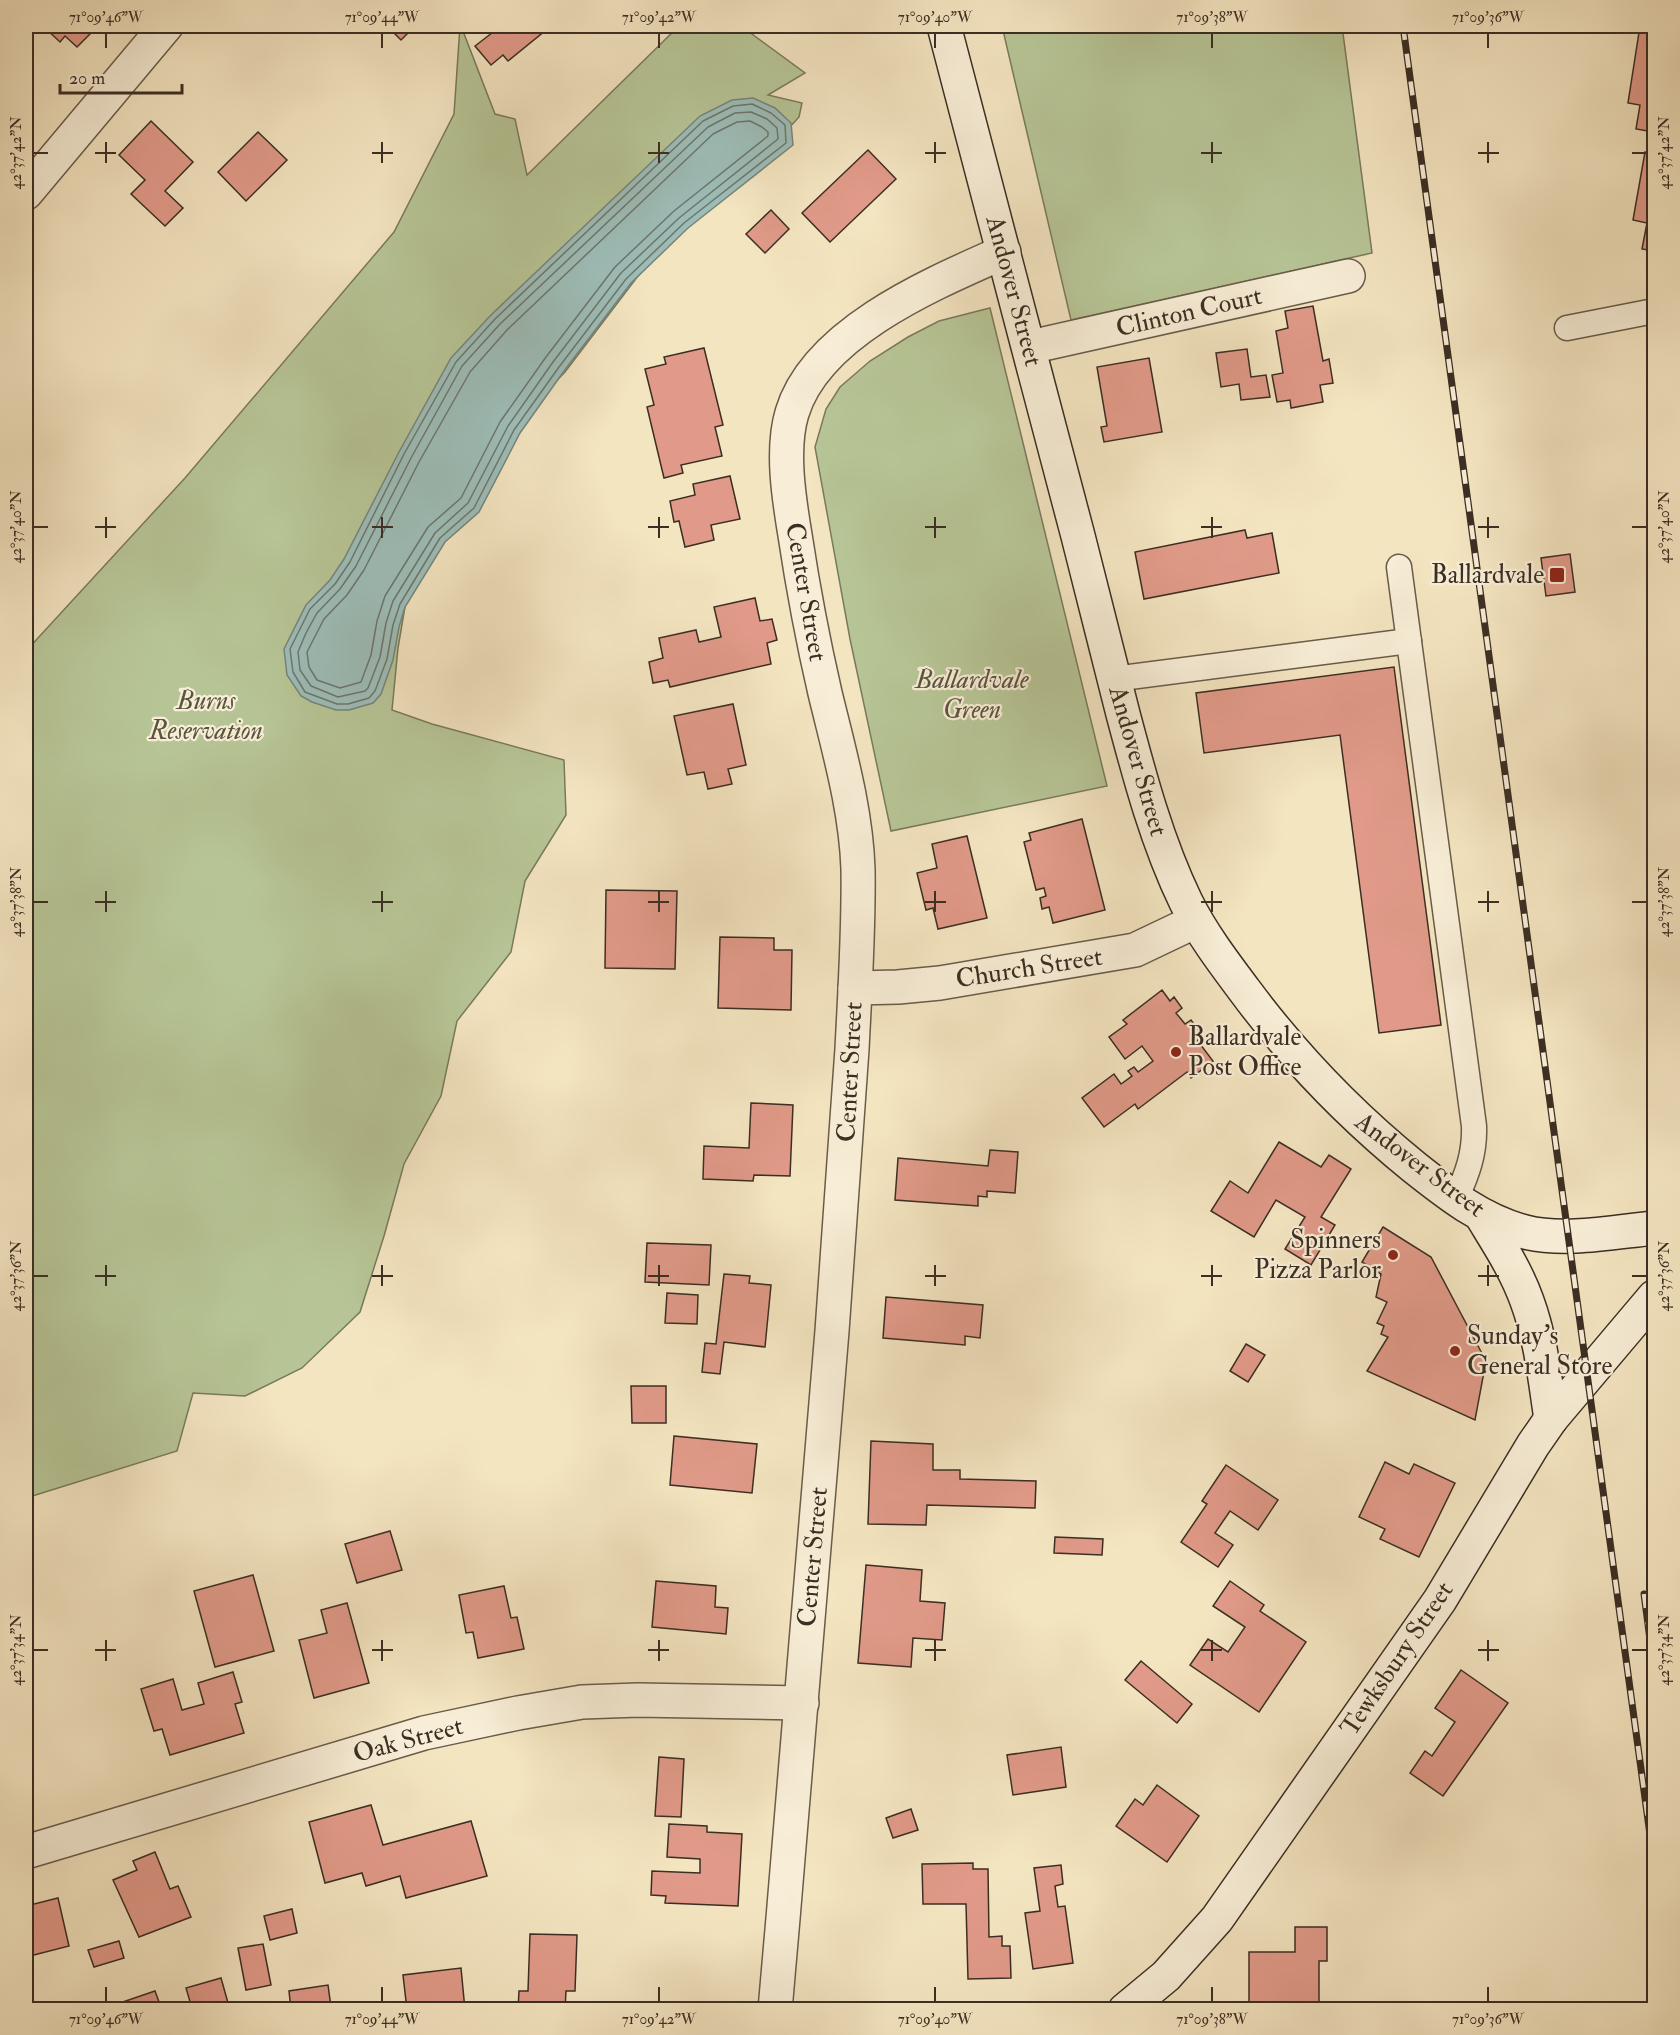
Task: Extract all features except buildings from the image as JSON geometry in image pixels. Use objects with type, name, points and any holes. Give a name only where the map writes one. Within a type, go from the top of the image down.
[{"type":"street","points":[[26,193],[166,26]]},
{"type":"street","name":"Andover Street","points":[[944,26],[1150,811],[1169,863],[1196,921],[1233,976],[1297,1058],[1381,1140],[1469,1207],[1516,1229],[1550,1236],[1654,1228]]},
{"type":"street","name":"Center Street","points":[[775,2010],[846,1157],[858,902],[855,832],[848,788],[824,686],[800,565],[790,496],[789,426],[798,398],[812,376],[851,336],[882,313],[941,280],[1004,252]]},
{"type":"street","name":"Clinton Court","points":[[1030,347],[1348,276]]},
{"type":"street","name":"Church Street","points":[[855,988],[898,987],[940,982],[1135,950],[1196,921]]},
{"type":"street","points":[[1469,1207],[1509,1261],[1528,1303],[1540,1350],[1551,1419]]},
{"type":"street","name":"Tewksbury Street","points":[[1125,2010],[1166,1976],[1217,1919],[1440,1600],[1551,1419],[1654,1297]]},
{"type":"street","name":"Oak Street","points":[[26,1852],[424,1733],[518,1713],[582,1702],[626,1700],[802,1703]]},
{"type":"lane","points":[[1567,328],[1654,312]]},
{"type":"lane","points":[[1400,567],[1474,1126],[1469,1207]]},
{"type":"lane","points":[[1114,679],[1409,641]]},
{"type":"green space","name":"Burns Reservation","points":[[460,26],[495,114],[515,119],[527,175],[679,26],[741,26],[805,73],[768,95],[802,103],[799,117],[758,162],[713,197],[638,276],[565,372],[526,412],[408,589],[398,648],[392,710],[432,724],[564,760],[566,815],[525,881],[511,952],[457,1021],[441,1096],[404,1164],[360,1312],[302,1368],[245,1396],[193,1393],[177,1451],[26,1498],[26,651],[185,478],[394,232],[454,114]]},
{"type":"green space","points":[[1002,26],[1342,26],[1372,253],[1071,320]]},
{"type":"green space","name":"Ballardvale Green","points":[[990,308],[1107,786],[891,831],[850,639],[815,447],[826,409],[840,387],[870,361],[939,321]]},
{"type":"water","points":[[753,98],[775,108],[791,123],[793,145],[688,228],[631,283],[564,371],[520,433],[479,512],[445,542],[405,607],[393,660],[381,694],[373,703],[349,710],[336,710],[301,696],[287,675],[284,649],[306,605],[330,580],[344,559],[451,358],[491,315],[700,116],[732,100]]},
{"type":"railway","points":[[1403,26],[1654,1864]]},
{"type":"railway","points":[[1644,1594],[1654,1670]]},
{"type":"place","name":"Ballardvale","points":[[1557,575]]},
{"type":"place","name":"Ballardvale Post Office","points":[[1176,1052]]},
{"type":"place","name":"Spinners Pizza Parlor","points":[[1393,1255]]},
{"type":"place","name":"Sunday's General Store","points":[[1455,1351]]}]
